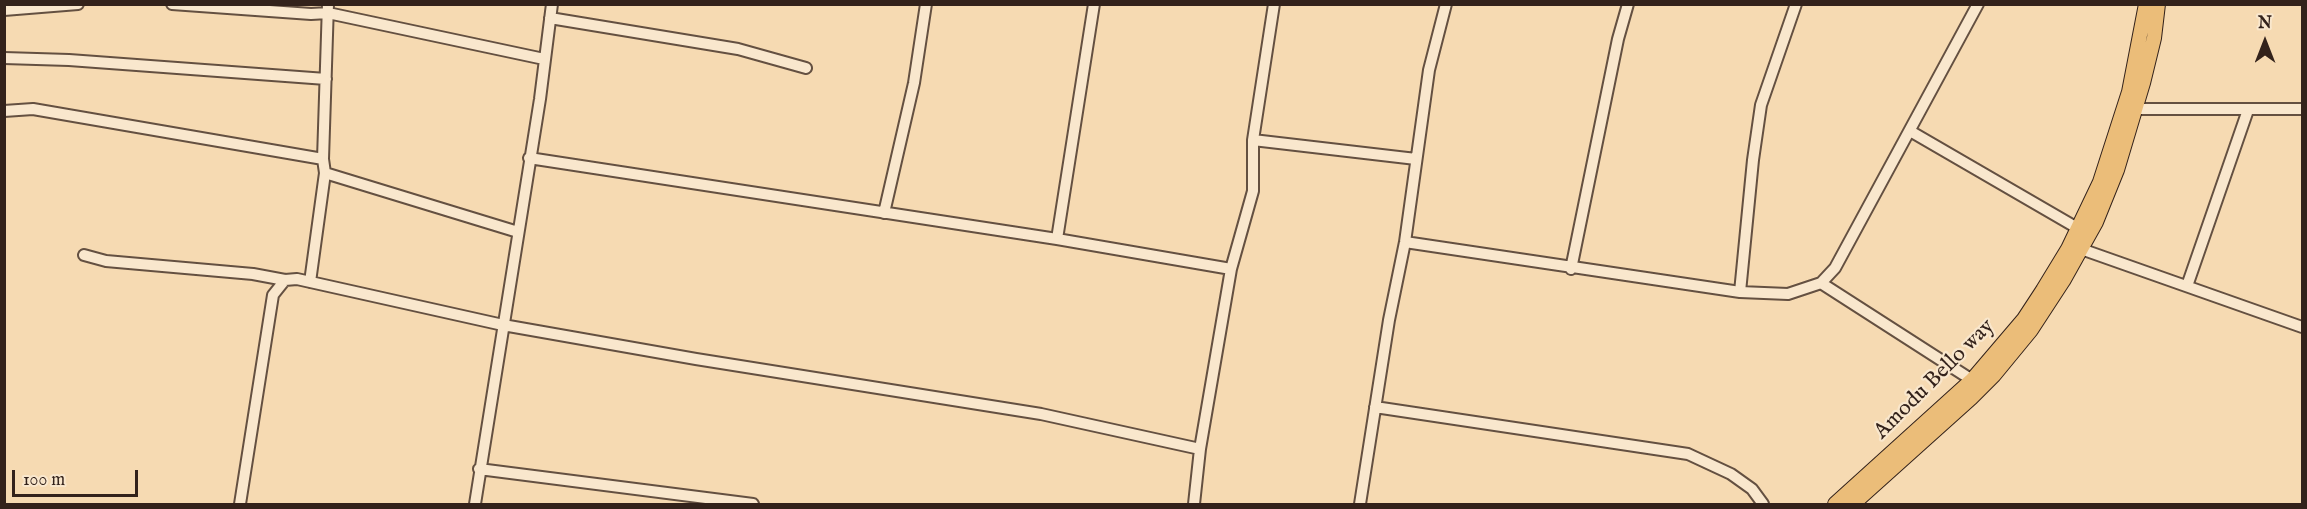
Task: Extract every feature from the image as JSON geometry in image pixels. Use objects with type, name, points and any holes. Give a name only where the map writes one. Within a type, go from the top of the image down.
[{"type":"main road","name":"Amodu Bello way","points":[[1835,504],[1972,380],[2024,320],[2079,229],[2100,182],[2118,130],[2138,54],[2146,4]]},
{"type":"main road","name":"Amodu Bello way","points":[[1853,504],[1964,405],[1994,375],[2031,330],[2063,281],[2096,222],[2117,170],[2136,109],[2154,38],[2158,4]]},
{"type":"street","points":[[4,10],[78,4]]},
{"type":"street","points":[[172,4],[311,14],[328,9],[544,59]]},
{"type":"street","points":[[475,504],[540,99],[552,4]]},
{"type":"street","points":[[884,213],[914,83],[926,4]]},
{"type":"street","points":[[1057,239],[1094,4]]},
{"type":"street","points":[[1194,504],[1200,449],[1231,269],[1253,191],[1253,140],[1274,4]]},
{"type":"street","points":[[1360,504],[1397,273],[1405,242],[1429,70],[1446,4]]},
{"type":"street","points":[[1571,269],[1618,39],[1628,4]]},
{"type":"street","points":[[1740,292],[1753,160],[1761,105],[1796,4]]},
{"type":"street","points":[[1405,242],[1571,269],[1770,295],[1788,294],[1821,283],[1835,268],[1978,4]]},
{"type":"street","points":[[310,282],[325,173],[323,159],[328,9]]},
{"type":"street","points":[[550,18],[738,49],[806,68]]},
{"type":"street","points":[[4,58],[69,60],[326,79]]},
{"type":"street","points":[[2136,109],[2302,108]]},
{"type":"street","points":[[4,111],[33,109],[323,159]]},
{"type":"street","points":[[2187,286],[2248,110]]},
{"type":"street","points":[[1910,131],[2079,229]]},
{"type":"street","points":[[1253,140],[1416,159]]},
{"type":"street","points":[[529,158],[1057,239],[1231,269]]},
{"type":"street","points":[[325,173],[518,232]]},
{"type":"street","points":[[2081,249],[2302,327]]},
{"type":"street","points":[[84,255],[105,261],[253,274],[285,280],[297,279],[503,325],[696,359],[1041,414],[1200,449]]},
{"type":"street","points":[[240,504],[273,295],[277,287],[285,280]]},
{"type":"street","points":[[1821,283],[1972,380]]},
{"type":"street","points":[[1375,408],[1688,454],[1731,474],[1752,489],[1763,504]]},
{"type":"street","points":[[479,469],[753,504]]}]
